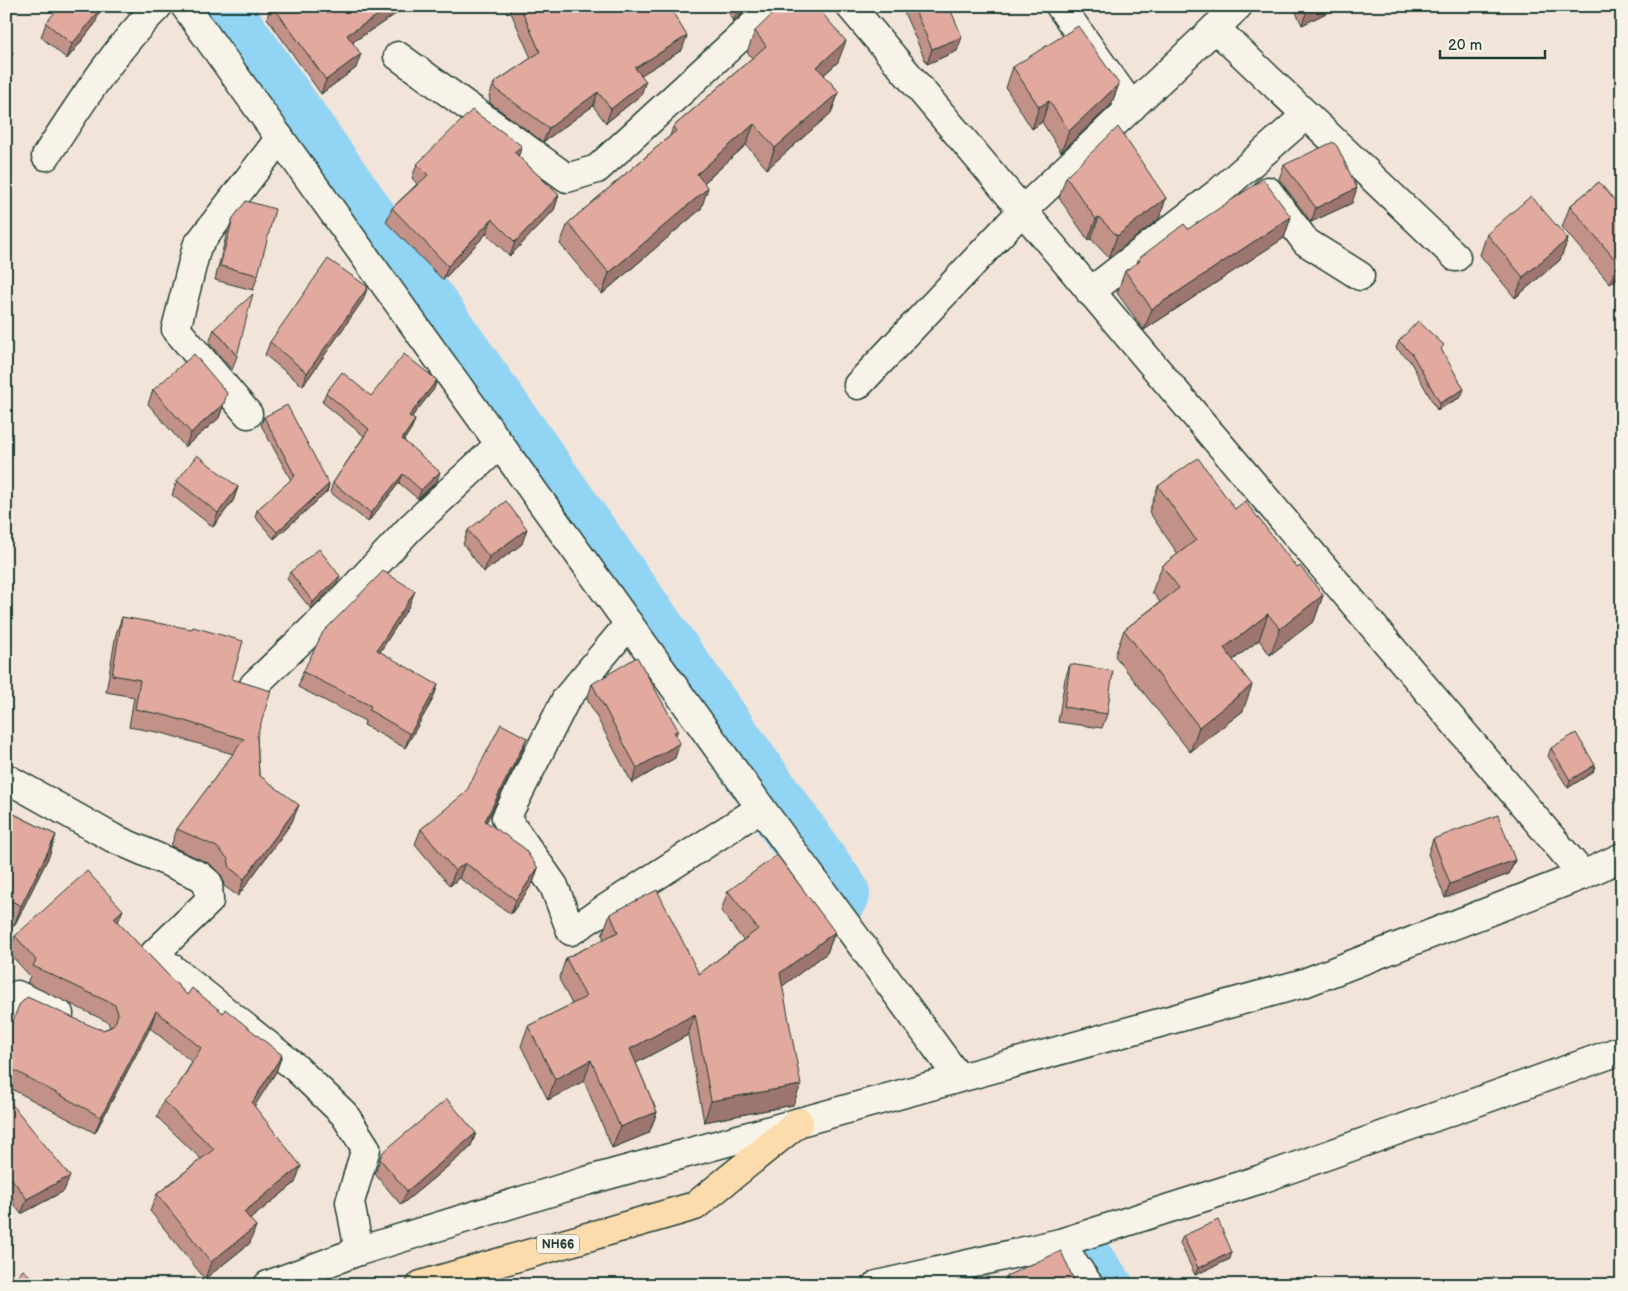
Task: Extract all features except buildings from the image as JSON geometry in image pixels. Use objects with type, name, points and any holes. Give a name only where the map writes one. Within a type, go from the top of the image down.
[{"type":"highway","name":"NH66","points":[[421,1285],[695,1206],[799,1122]]},
{"type":"street","points":[[46,156],[77,108],[142,22],[158,6]]},
{"type":"street","points":[[185,6],[629,624],[958,1077]]},
{"type":"street","points":[[398,56],[566,178],[596,169],[774,6]]},
{"type":"street","points":[[850,6],[1583,876]]},
{"type":"street","points":[[1060,6],[1132,107]]},
{"type":"street","points":[[858,385],[1022,211],[1238,6]]},
{"type":"street","points":[[1215,28],[1456,257]]},
{"type":"street","points":[[1090,292],[1219,192],[1306,114]]},
{"type":"street","points":[[248,414],[176,329],[197,246],[280,138]]},
{"type":"street","points":[[1249,166],[1306,242],[1360,276]]},
{"type":"street","points":[[254,686],[340,603],[411,527],[500,444]]},
{"type":"street","points":[[629,624],[566,698],[506,818],[554,886],[571,931],[762,808]]},
{"type":"street","points":[[6,778],[113,838],[200,876],[208,883],[209,901],[154,954],[295,1067],[344,1114],[366,1148],[350,1202],[359,1251]]},
{"type":"street","points":[[268,1285],[359,1251],[586,1180],[1304,984],[1583,876],[1622,856]]},
{"type":"street","points":[[6,1008],[17,995],[79,1023]]},
{"type":"street","points":[[877,1285],[1060,1243],[1261,1179],[1622,1050]]},
{"type":"street","points":[[1060,1243],[1089,1285]]},
{"type":"waterway","points":[[217,6],[839,894]]},
{"type":"waterway","points":[[1091,1251],[1116,1285]]}]
